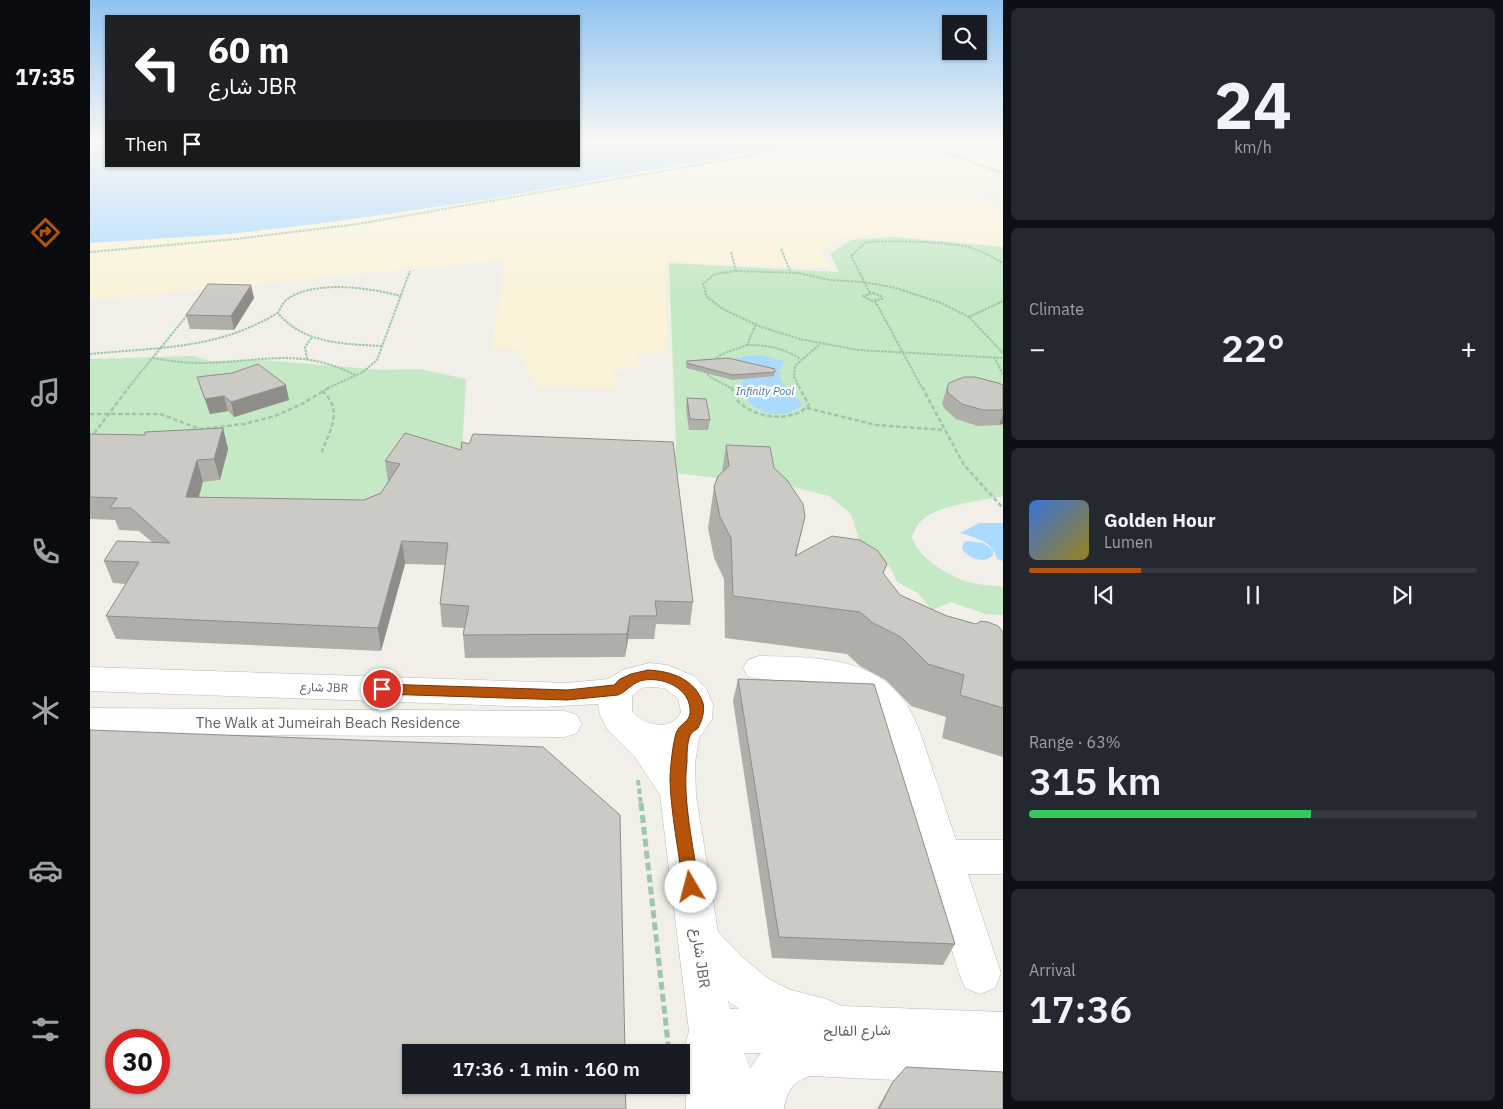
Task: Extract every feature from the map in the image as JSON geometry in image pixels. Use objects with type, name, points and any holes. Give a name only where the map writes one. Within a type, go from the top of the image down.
[{"type":"street","points":[[759,668],[818,670],[840,674],[872,688],[888,703],[899,720],[980,973]]},
{"type":"street","name":"شارع JBR","points":[[678,796],[659,762],[634,732],[618,717],[614,708],[614,699],[618,690],[630,680],[648,675],[661,675],[674,679],[685,686],[693,695],[697,710],[692,725],[683,732],[678,763],[678,796],[711,1031],[729,1072],[739,1109]]},
{"type":"street","name":"شارع JBR","points":[[90,679],[541,695],[592,694],[618,690]]},
{"type":"street","name":"The Walk at Jumeirah Beach Residence","points":[[90,721],[565,724]]},
{"type":"street","points":[[634,732],[646,737],[660,738],[672,737],[683,732]]},
{"type":"street","points":[[943,857],[1003,857]]},
{"type":"street","points":[[698,941],[727,973],[759,998],[797,1015],[854,1027]]},
{"type":"street","name":"شارع الفالح","points":[[711,1031],[807,1031],[854,1027],[1003,1034]]},
{"type":"street","name":"شارع JBR","points":[[710,1109],[707,1050],[711,1031]]},
{"type":"street","name":"شارع الفالح","points":[[760,1109],[766,1084],[774,1072],[784,1062],[810,1053],[1003,1062]]},
{"type":"path","points":[[90,252],[236,239],[358,224],[537,193]]},
{"type":"path","points":[[870,293],[851,254],[861,244],[872,241],[953,244],[983,252],[1003,263]]},
{"type":"path","points":[[781,249],[791,272]]},
{"type":"path","points":[[731,252],[736,270]]},
{"type":"path","points":[[195,432],[200,429],[244,424],[275,416],[302,404],[322,391],[356,376],[374,364],[410,270]]},
{"type":"path","points":[[1003,352],[969,317],[926,298],[896,288],[864,282],[838,281],[791,272],[736,270],[721,272],[710,277],[703,284],[702,289],[711,301],[720,307],[756,324],[820,344],[862,350],[1003,358]]},
{"type":"path","points":[[90,353],[161,349],[195,345],[227,338],[255,327],[278,313],[282,303],[288,298],[315,290],[364,288],[401,296]]},
{"type":"path","points":[[870,293],[882,298],[874,301],[863,296],[870,293]]},
{"type":"path","points":[[874,301],[968,471],[1003,508]]},
{"type":"path","points":[[969,317],[1003,301]]},
{"type":"path","points":[[90,439],[107,414],[189,312]]},
{"type":"path","points":[[278,313],[286,323],[312,337],[339,343],[382,346]]},
{"type":"path","points":[[747,345],[756,324]]},
{"type":"path","points":[[307,359],[304,354],[304,348],[312,337]]},
{"type":"path","points":[[800,359],[781,349],[764,345],[747,345],[729,350],[716,358],[706,367],[706,374],[730,386],[741,405],[757,412],[786,416],[802,412],[809,404],[797,387],[794,366],[820,344]]},
{"type":"path","points":[[994,357],[1003,374]]},
{"type":"path","points":[[153,358],[203,363],[264,358],[307,359],[335,365],[356,376]]},
{"type":"path","points":[[322,391],[332,400],[336,410],[322,452]]},
{"type":"path","points":[[807,408],[876,425],[945,430]]},
{"type":"path","points":[[90,414],[160,414],[170,416],[200,429]]},
{"type":"path","points":[[637,776],[667,1044]]},
{"type":"green space","points":[[894,237],[1003,247],[1003,496],[958,505],[936,512],[919,523],[912,537],[915,545],[926,558],[949,574],[964,581],[1003,587],[1003,615],[985,614],[951,602],[932,610],[918,593],[897,582],[890,567],[872,559],[862,548],[851,514],[829,496],[790,486],[674,473],[676,445],[669,263],[839,272],[830,254],[851,240]]},
{"type":"green space","points":[[193,356],[210,361],[262,360],[382,370],[420,369],[466,379],[461,471],[384,515],[194,512],[203,482],[220,480],[90,455],[90,359]]},
{"type":"sand","points":[[524,193],[978,193],[1003,213],[1003,245],[887,235],[844,238],[820,250],[830,268],[665,261],[667,353],[638,353],[640,368],[613,370],[616,389],[536,387],[518,349],[491,349],[505,260],[90,300],[90,243],[231,234],[339,221]]},
{"type":"water","points":[[90,193],[524,193],[339,221],[231,234],[90,243]]},
{"type":"water","points":[[761,355],[785,361],[780,370],[727,361],[745,356]]},
{"type":"water","name":"Infinity Pool","points":[[763,370],[779,371],[780,378],[785,387],[802,404],[789,413],[781,414],[765,412],[751,405],[746,399],[746,392],[741,385],[744,378]]},
{"type":"water","points":[[979,523],[1003,523],[1003,561],[997,559],[995,553],[988,545],[960,533]]},
{"type":"water","points":[[964,542],[983,543],[993,550],[993,555],[990,558],[981,560],[968,555],[962,548]]},
{"type":"building","points":[[208,284],[251,285],[231,316],[186,315]]},
{"type":"building","points":[[728,358],[775,369],[775,372],[733,375],[686,363],[687,361]]},
{"type":"building","points":[[258,364],[286,385],[231,402],[224,396],[205,399],[197,377],[232,373]]},
{"type":"building","points":[[964,377],[975,377],[1003,385],[1003,410],[983,410],[962,404],[948,393],[949,383]]},
{"type":"building","points":[[687,398],[706,399],[710,420],[690,419]]},
{"type":"building","points":[[223,428],[214,459],[197,460],[186,497],[364,500],[381,493],[400,464],[385,461],[405,433],[461,450],[462,442],[469,444],[473,434],[673,442],[693,602],[655,601],[657,616],[630,616],[627,634],[463,635],[469,606],[440,604],[448,543],[402,541],[378,628],[106,616],[139,562],[104,561],[117,541],[170,543],[131,508],[110,508],[117,498],[90,497],[90,434],[145,435],[145,432]]},
{"type":"building","points":[[726,445],[770,447],[774,468],[787,480],[803,504],[805,517],[795,556],[832,536],[860,540],[878,551],[887,564],[883,573],[900,595],[947,616],[976,624],[981,621],[998,626],[1003,632],[1003,708],[960,695],[964,675],[928,664],[901,637],[873,623],[860,612],[733,596],[731,538],[720,517],[714,487],[718,476],[729,466]]},
{"type":"building","points":[[738,679],[874,684],[955,944],[779,937]]},
{"type":"building","points":[[90,730],[543,747],[620,815],[625,1044],[402,1044],[402,1094],[625,1094],[626,1109],[90,1109]]},
{"type":"building","points":[[906,1067],[1003,1072],[1003,1109],[879,1109],[892,1083]]},
{"type":"route","points":[[382,689],[567,695],[592,694],[618,690],[625,682],[636,677],[648,675],[661,675],[674,679],[685,686],[693,695],[697,705],[697,715],[692,725],[683,732],[677,779],[691,887]]}]
